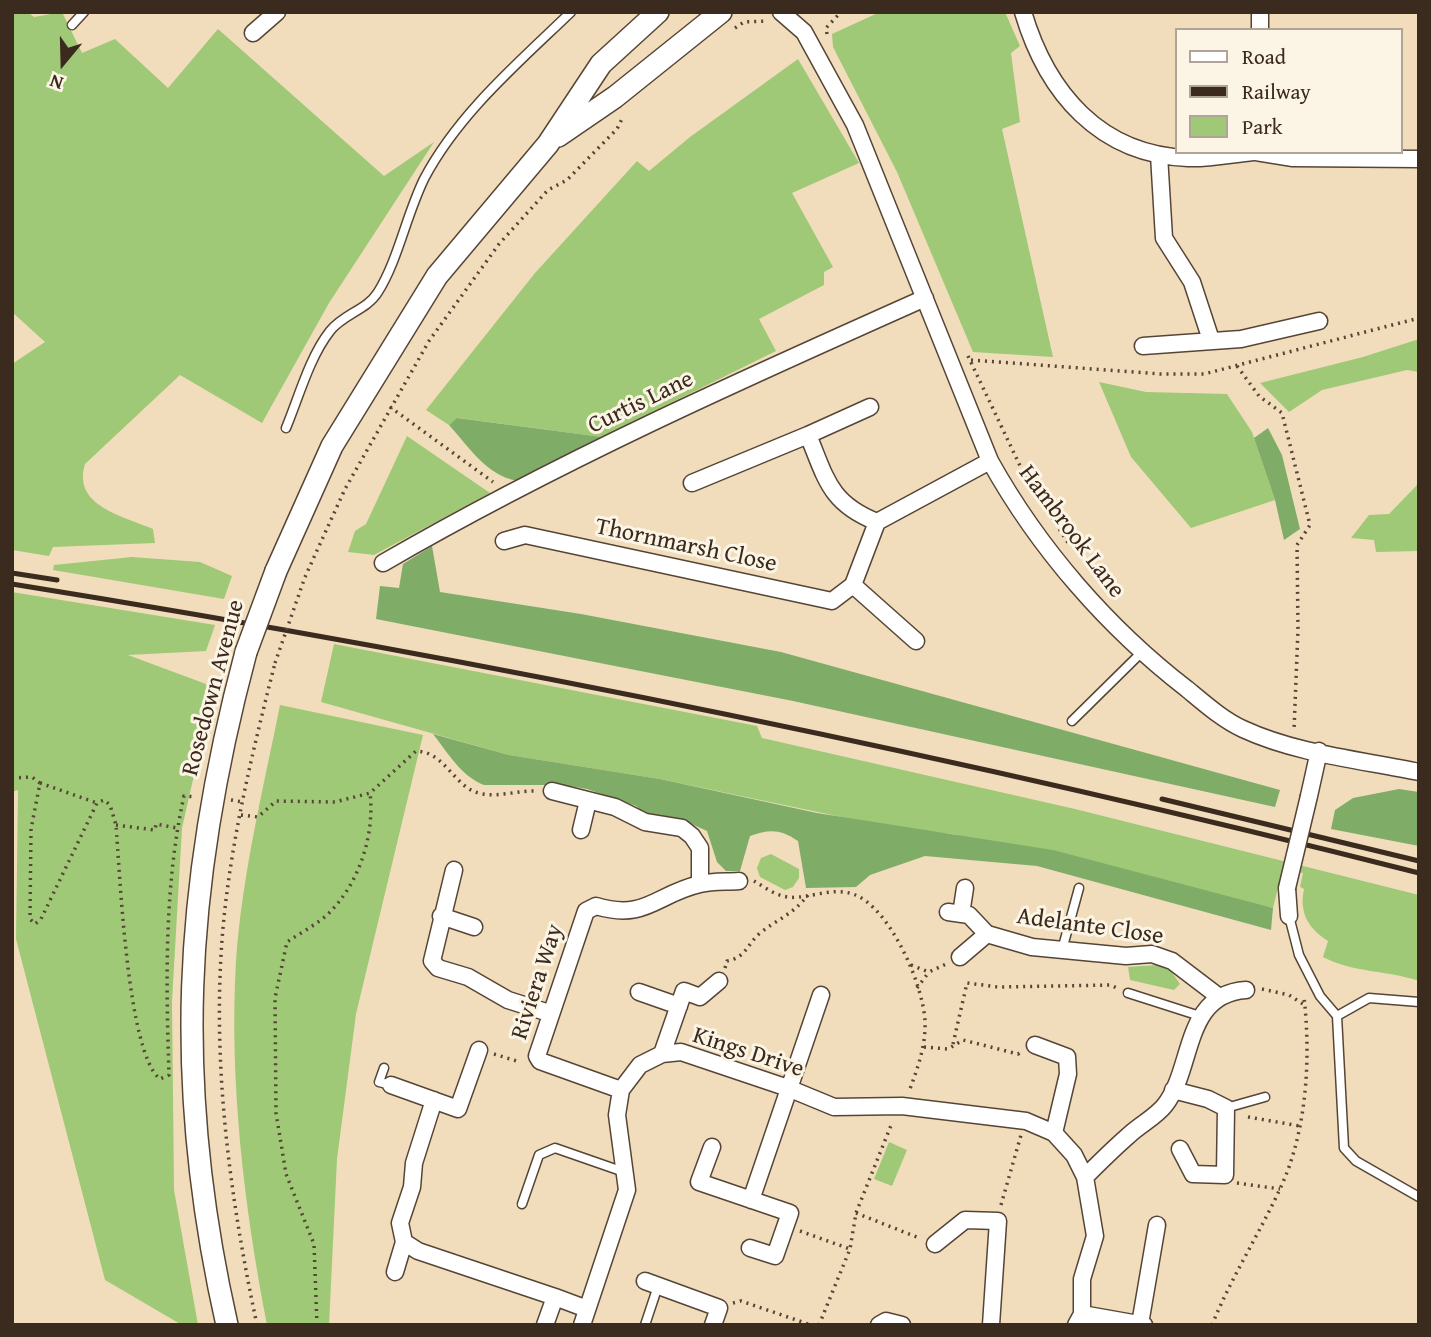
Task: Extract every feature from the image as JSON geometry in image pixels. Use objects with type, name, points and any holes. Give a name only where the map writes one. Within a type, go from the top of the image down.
[{"type":"street","points":[[254,33],[277,12]]},
{"type":"street","name":"Rosedown Avenue","points":[[227,1325],[202,1186],[193,1110],[190,1032],[193,945],[201,865],[226,726],[246,652],[275,571],[332,446],[400,332],[437,276],[548,144],[601,64],[658,12]]},
{"type":"street","name":"Rosedown Avenue","points":[[548,144],[615,97],[721,12]]},
{"type":"street","name":"Hambrook Lane","points":[[781,12],[804,32],[855,125],[990,461],[1010,496],[1066,571],[1142,652],[1240,728],[1266,739],[1419,772]]},
{"type":"street","points":[[804,32],[805,12]]},
{"type":"street","points":[[1024,14],[1044,65],[1075,110],[1110,139],[1159,155],[1190,159],[1236,154]]},
{"type":"street","points":[[1267,154],[1293,158],[1419,159]]},
{"type":"street","points":[[1159,155],[1164,237],[1192,282],[1211,340]]},
{"type":"street","name":"Curtis Lane","points":[[383,563],[509,494],[762,370],[925,298]]},
{"type":"street","points":[[1143,345],[1241,338],[1320,321]]},
{"type":"street","points":[[692,483],[870,407]]},
{"type":"street","points":[[808,435],[832,490],[852,512],[877,522]]},
{"type":"street","points":[[916,641],[853,584],[877,522],[990,461]]},
{"type":"street","name":"Thornmarsh Close","points":[[504,541],[525,535],[832,601],[853,584]]},
{"type":"street","points":[[1289,916],[1287,888],[1319,751]]},
{"type":"street","points":[[552,791],[615,807],[645,822],[682,828],[700,848],[699,884]]},
{"type":"street","points":[[581,830],[588,801]]},
{"type":"street","points":[[454,870],[432,961],[438,968],[468,977],[508,1000],[549,1013]]},
{"type":"street","name":"Riviera Way","points":[[621,1090],[540,1061],[537,1056],[549,1013],[589,907],[620,914],[638,910],[699,884],[738,881]]},
{"type":"street","name":"Adelante Close","points":[[965,888],[954,913],[969,915],[987,934],[1032,947],[1126,956],[1152,954],[1172,961],[1218,996]]},
{"type":"street","points":[[441,916],[474,927]]},
{"type":"street","name":"Adelante Close","points":[[960,957],[987,934]]},
{"type":"street","points":[[662,1054],[684,991],[700,997],[719,981]]},
{"type":"street","points":[[1085,1177],[1128,1135],[1165,1106],[1190,1038],[1218,996],[1228,991],[1246,990]]},
{"type":"street","points":[[639,992],[679,1006]]},
{"type":"street","points":[[751,1200],[821,995]]},
{"type":"street","points":[[1035,1045],[1067,1057],[1068,1074],[1054,1133]]},
{"type":"street","points":[[391,1085],[458,1109],[479,1050]]},
{"type":"street","name":"Kings Drive","points":[[621,1090],[639,1065],[662,1054],[681,1052],[788,1088],[834,1107],[902,1107],[1026,1121],[1054,1133],[1074,1155],[1085,1177],[1095,1236],[1082,1279],[1079,1320]]},
{"type":"street","points":[[582,1325],[627,1190],[617,1115],[621,1090]]},
{"type":"street","points":[[1173,1090],[1208,1099],[1226,1108],[1226,1175],[1193,1174],[1180,1149]]},
{"type":"street","points":[[434,1101],[414,1163],[412,1187],[400,1223],[411,1247],[587,1309]]},
{"type":"street","points":[[712,1147],[699,1182],[790,1213],[775,1256],[750,1248]]},
{"type":"street","points":[[935,1244],[965,1220],[998,1221],[991,1325]]},
{"type":"street","points":[[1079,1320],[1142,1324],[1157,1225]]},
{"type":"street","points":[[395,1272],[411,1247]]},
{"type":"street","points":[[652,1284],[719,1308],[713,1325]]},
{"type":"street","points":[[545,1325],[555,1297]]},
{"type":"street","points":[[879,1325],[886,1321],[902,1325]]},
{"type":"lane","points":[[72,25],[84,12]]},
{"type":"lane","points":[[286,428],[317,352],[330,331],[349,314],[371,303],[385,280],[406,218],[426,176],[473,109],[571,12]]},
{"type":"lane","points":[[1072,721],[1142,652]]},
{"type":"lane","points":[[1062,950],[1079,888]]},
{"type":"lane","points":[[1289,916],[1299,955],[1320,996],[1337,1016],[1344,1148],[1356,1161],[1419,1198]]},
{"type":"lane","points":[[1128,993],[1203,1017]]},
{"type":"lane","points":[[1337,1016],[1369,998],[1419,1002]]},
{"type":"lane","points":[[384,1068],[379,1082],[391,1085]]},
{"type":"lane","points":[[1226,1108],[1265,1097]]},
{"type":"lane","points":[[522,1204],[539,1155],[555,1147],[624,1172]]},
{"type":"lane","points":[[645,1325],[652,1284]]},
{"type":"path","points":[[724,34],[744,22],[757,19],[776,24],[781,12]]},
{"type":"path","points":[[813,49],[827,42],[826,28],[841,12]]},
{"type":"path","points":[[257,1325],[238,1236],[221,1048],[222,968],[227,893],[241,814],[275,663],[305,577],[345,489],[429,341],[499,244],[548,190],[567,180],[617,129],[626,111]]},
{"type":"path","points":[[965,349],[1022,470],[1072,549]]},
{"type":"path","points":[[1237,366],[1259,396],[1282,413],[1310,525],[1297,545],[1298,629],[1294,732],[1286,733]]},
{"type":"path","points":[[390,407],[509,494]]},
{"type":"path","points":[[241,814],[258,817],[276,801],[335,802],[370,793],[416,751],[427,751],[443,761],[467,787],[482,794],[519,790],[552,791]]},
{"type":"path","points":[[12,778],[32,777],[40,783],[97,803]]},
{"type":"path","points":[[40,783],[31,829],[30,919],[35,924],[41,919],[97,803],[104,800],[110,805],[116,825],[130,979],[142,1038],[153,1073],[160,1079],[169,1075],[167,1000],[177,828],[184,796]]},
{"type":"path","points":[[317,1325],[314,1244],[286,1174],[276,1112],[275,998],[287,942],[337,905],[358,870],[370,818],[370,793]]},
{"type":"path","points":[[116,825],[155,830],[156,824],[177,828]]},
{"type":"path","points":[[738,881],[753,881],[785,897],[827,891],[853,894],[863,901],[888,923],[910,965],[925,1018],[924,1047],[902,1107],[890,1127],[856,1213],[850,1249],[819,1325]]},
{"type":"path","points":[[719,981],[727,961],[746,954],[757,936],[787,918],[809,894]]},
{"type":"path","points":[[917,988],[929,972],[960,957]]},
{"type":"path","points":[[910,965],[929,972]]},
{"type":"path","points":[[953,1044],[967,983],[998,987],[1110,985],[1128,993]]},
{"type":"path","points":[[1246,990],[1271,989],[1305,1004]]},
{"type":"path","points":[[1212,1325],[1227,1289],[1280,1189],[1300,1126],[1308,1023],[1303,993]]},
{"type":"path","points":[[924,1047],[948,1049],[962,1040],[1018,1054],[1035,1045]]},
{"type":"path","points":[[479,1050],[521,1062],[537,1056]]},
{"type":"path","points":[[1226,1108],[1257,1121],[1300,1126]]},
{"type":"path","points":[[998,1221],[1004,1185],[1026,1121]]},
{"type":"path","points":[[1226,1175],[1227,1181],[1280,1189]]},
{"type":"path","points":[[856,1213],[935,1244]]},
{"type":"path","points":[[785,1226],[850,1249]]},
{"type":"path","points":[[719,1308],[740,1301],[811,1325]]},
{"type":"green space","points":[[12,12],[28,12],[34,17],[62,12],[82,53],[115,39],[168,88],[218,29],[384,176],[434,142],[329,303],[262,423],[180,375],[85,464],[83,478],[86,490],[93,500],[115,514],[153,529],[155,543],[53,547],[49,556],[12,550],[12,364],[45,342],[12,312]]},
{"type":"green space","points":[[880,12],[1005,12],[1020,46],[1011,53],[1020,122],[1002,129],[1053,357],[973,352],[897,172],[833,47],[832,34]]},
{"type":"green space","points":[[798,59],[859,163],[792,193],[833,267],[824,272],[824,285],[759,319],[776,351],[602,437],[458,418],[449,425],[426,410],[535,273],[637,161],[649,171],[690,137]]},
{"type":"green space","points":[[1419,339],[1419,372],[1407,370],[1322,390],[1289,412],[1260,383],[1363,357]]},
{"type":"green space","points":[[1099,382],[1146,392],[1227,394],[1252,432],[1275,500],[1191,528],[1131,457]]},
{"type":"green space","points":[[457,418],[602,437],[517,481],[496,473],[479,459],[449,425]]},
{"type":"green space","points":[[1268,428],[1282,455],[1300,529],[1284,540],[1275,500],[1254,438]]},
{"type":"green space","points":[[407,436],[490,493],[374,555],[348,552],[355,531],[366,524]]},
{"type":"green space","points":[[1419,483],[1419,551],[1376,552],[1374,540],[1351,538],[1369,515],[1389,514]]},
{"type":"green space","points":[[432,546],[440,592],[581,614],[781,652],[1280,790],[1275,807],[793,701],[376,619],[380,586],[399,588],[403,564]]},
{"type":"green space","points":[[132,557],[200,562],[232,576],[224,599],[53,570],[54,565]]},
{"type":"green space","points":[[12,592],[215,625],[206,651],[128,655],[214,687],[182,828],[172,1001],[174,1190],[198,1325],[182,1325],[105,1280],[16,939],[18,790],[12,792]]},
{"type":"green space","points":[[334,644],[757,726],[762,738],[1075,809],[1419,895],[1419,981],[1346,966],[1323,957],[1328,941],[1315,931],[1304,913],[1304,889],[1300,887],[1303,873],[1283,868],[1273,908],[953,834],[894,828],[660,779],[509,755],[321,702]]},
{"type":"green space","points":[[280,705],[423,735],[356,1014],[337,1159],[329,1325],[267,1325],[251,1235],[240,1144],[235,1052],[236,961],[254,833]]},
{"type":"green space","points":[[433,734],[509,755],[660,779],[817,813],[1053,850],[1273,908],[1271,930],[1037,866],[925,856],[870,875],[856,887],[806,888],[798,841],[775,831],[750,836],[740,871],[726,871],[717,862],[707,831],[685,821],[644,814],[636,806],[587,789],[564,785],[484,785],[462,770]]},
{"type":"green space","points":[[1399,789],[1419,792],[1419,846],[1331,829],[1335,810],[1353,798]]},
{"type":"green space","points":[[771,854],[799,869],[799,878],[793,887],[785,890],[760,877],[757,868],[761,858]]},
{"type":"green space","points":[[1157,965],[1171,971],[1180,984],[1174,990],[1130,980],[1128,967]]},
{"type":"green space","points":[[889,1142],[907,1150],[892,1186],[874,1179]]},
{"type":"railway","points":[[12,573],[57,580]]},
{"type":"railway","points":[[12,584],[366,645],[718,713],[1070,789],[1419,873]]},
{"type":"railway","points":[[1162,799],[1419,861]]}]
